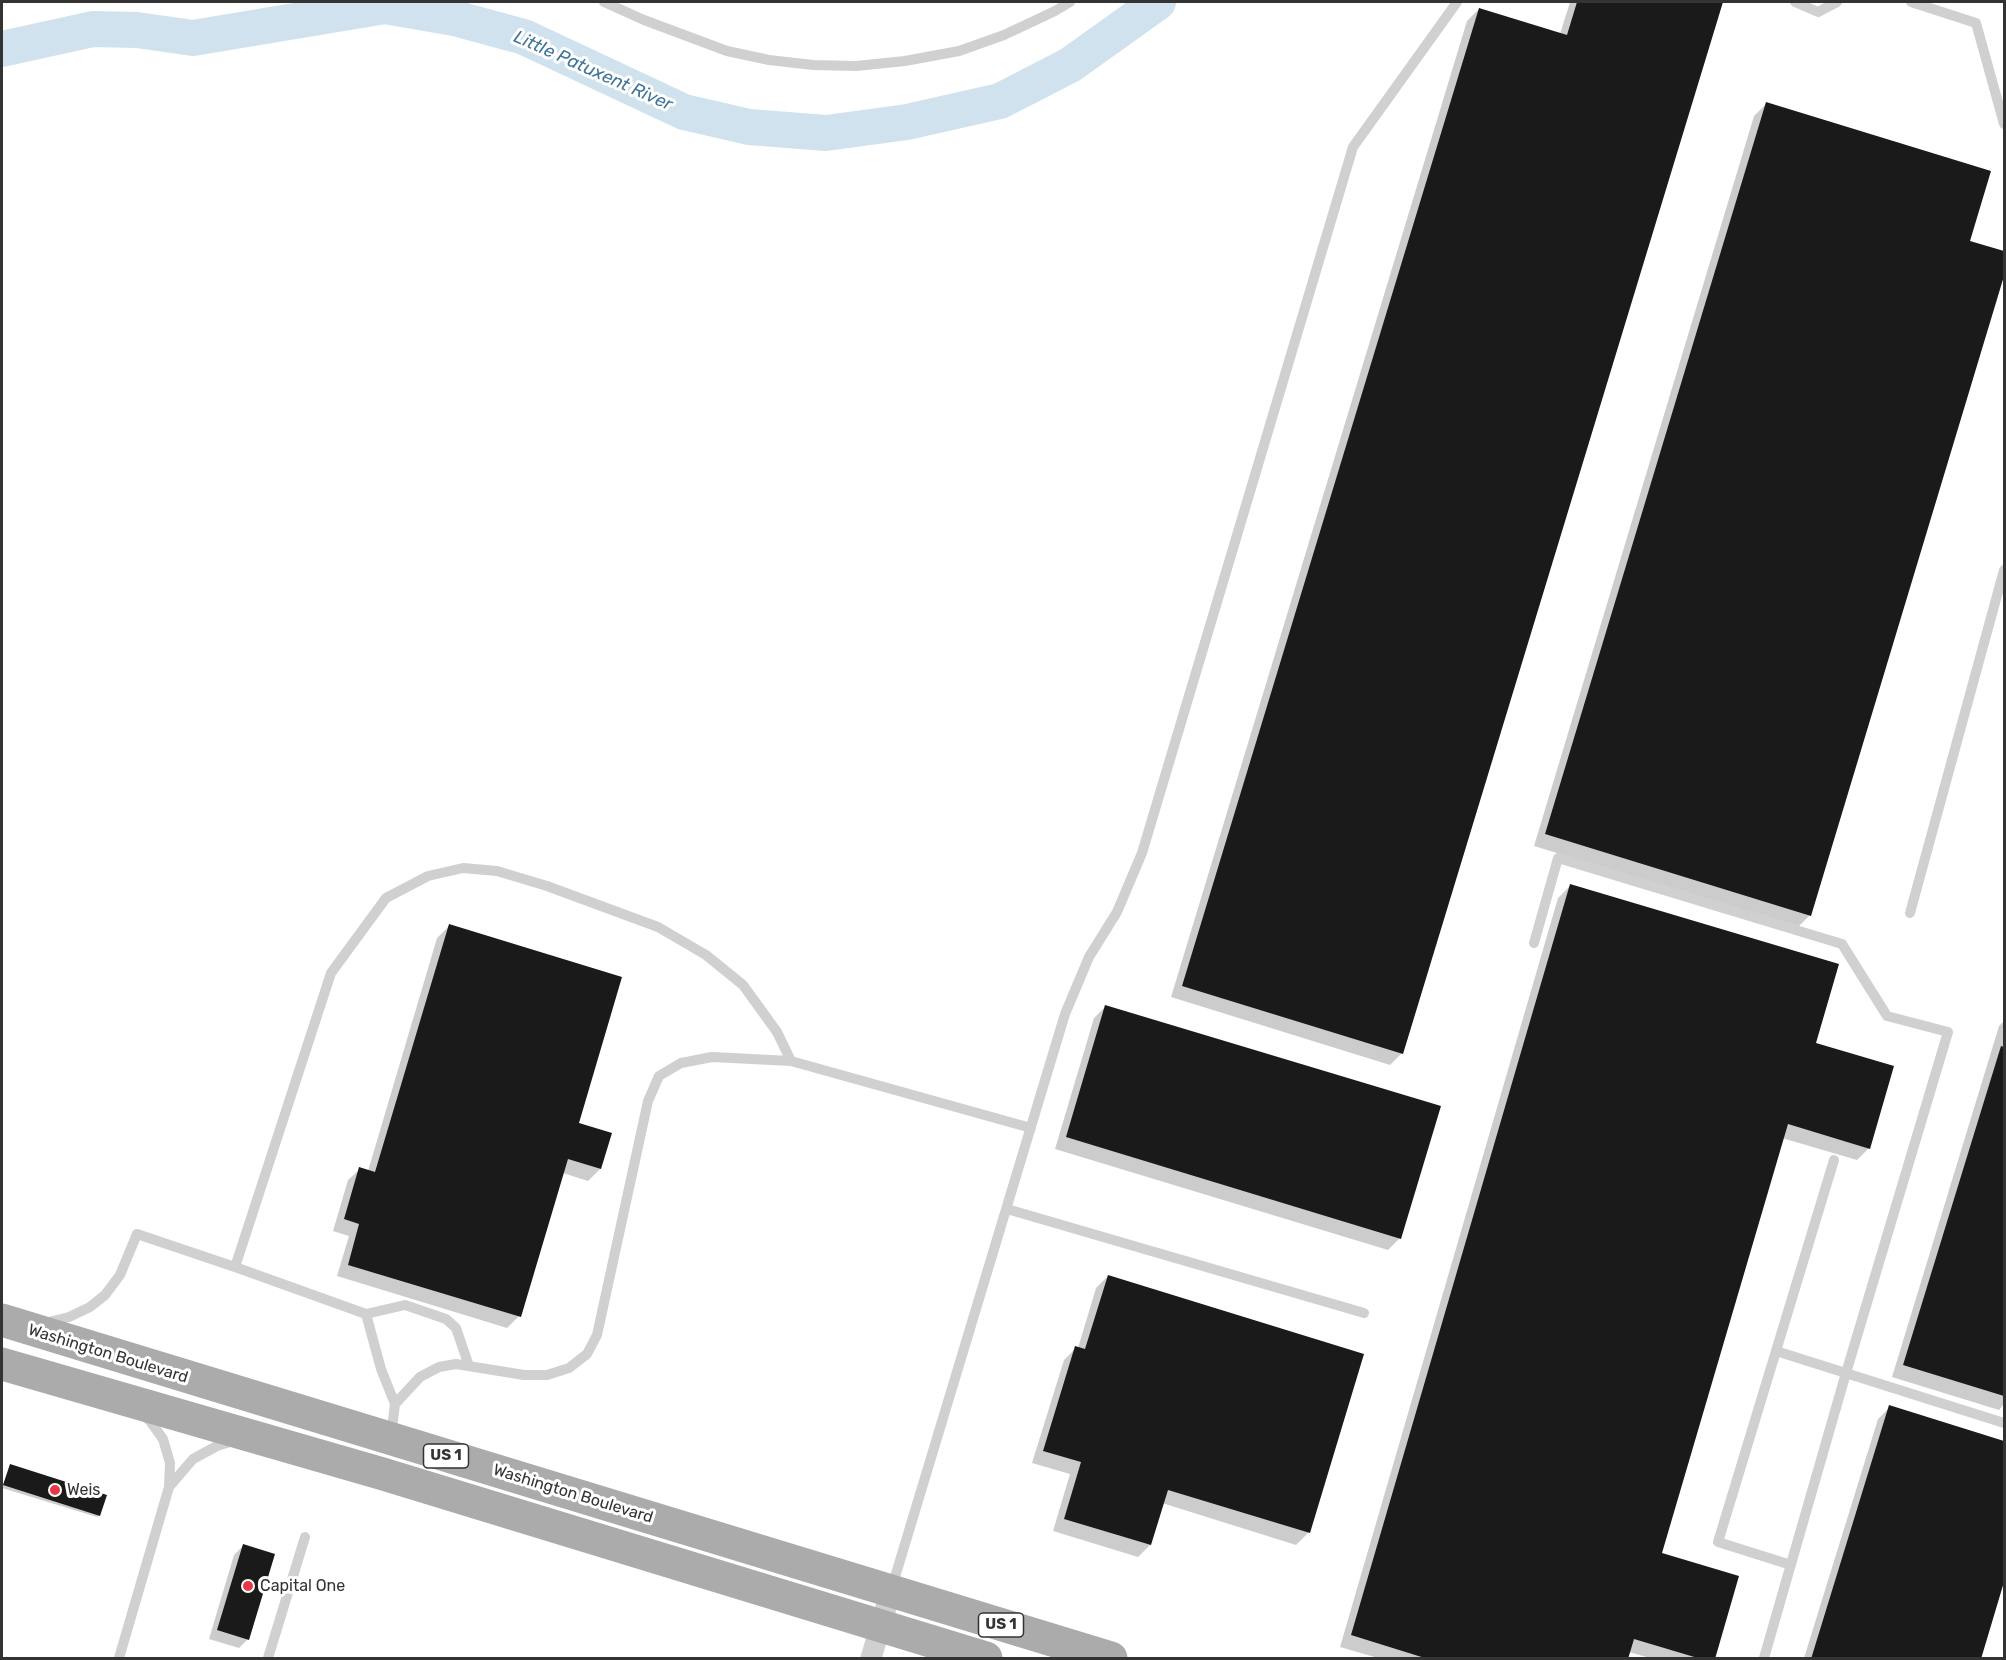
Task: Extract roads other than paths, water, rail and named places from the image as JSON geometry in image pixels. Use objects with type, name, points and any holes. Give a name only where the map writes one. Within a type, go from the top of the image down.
[{"type":"main road","name":"Washington Boulevard","points":[[14,1324],[1111,1659]]},
{"type":"main road","name":"US 1","points":[[2,1364],[383,1474],[986,1659]]},
{"type":"street","points":[[871,1659],[891,1591]]},
{"type":"lane","points":[[604,2],[644,20],[727,51],[769,60],[813,65],[856,66],[905,61],[959,51],[1004,35],[1070,2]]},
{"type":"lane","points":[[891,1591],[1065,1014],[1089,957],[1117,912],[1142,853],[1353,147],[1457,2]]},
{"type":"lane","points":[[1795,2],[1818,12],[1837,2]]},
{"type":"lane","points":[[1911,2],[1976,23],[2004,124]]},
{"type":"lane","points":[[1910,913],[2004,570]]},
{"type":"lane","points":[[1534,943],[1558,858],[1842,944],[1887,1016],[1948,1032],[1846,1373],[1764,1659]]},
{"type":"lane","points":[[235,1267],[331,973],[386,898],[428,876],[463,868],[497,871],[547,886],[658,927],[706,955],[743,985],[777,1032],[791,1061]]},
{"type":"lane","points":[[395,1404],[420,1377],[439,1367],[456,1364],[524,1375],[547,1376],[569,1368],[587,1353],[597,1335],[648,1101],[659,1076],[681,1063],[712,1057],[791,1061],[1031,1128]]},
{"type":"lane","points":[[1791,1565],[1718,1542],[1834,1160]]},
{"type":"lane","points":[[1007,1209],[1364,1313]]},
{"type":"lane","points":[[14,1324],[69,1317],[90,1307],[105,1295],[120,1275],[137,1234],[366,1314],[405,1305],[446,1319],[456,1328],[469,1366]]},
{"type":"lane","points":[[366,1314],[381,1369],[395,1404],[391,1439]]},
{"type":"lane","points":[[1776,1352],[2004,1423]]},
{"type":"lane","points":[[118,1659],[169,1487],[170,1463],[163,1439],[150,1421],[127,1401]]},
{"type":"lane","points":[[169,1487],[184,1468],[199,1455],[217,1446],[254,1437]]},
{"type":"lane","points":[[268,1659],[305,1537]]},
{"type":"waterway","name":"Little Patuxent River","points":[[2,49],[93,29],[137,30],[193,38],[385,6],[454,18],[524,37],[684,112],[749,127],[826,133],[907,122],[1000,101],[1070,65],[1158,2]]},
{"type":"place","name":"Weis","points":[[55,1490]]},
{"type":"place","name":"Capital One","points":[[248,1586]]}]
